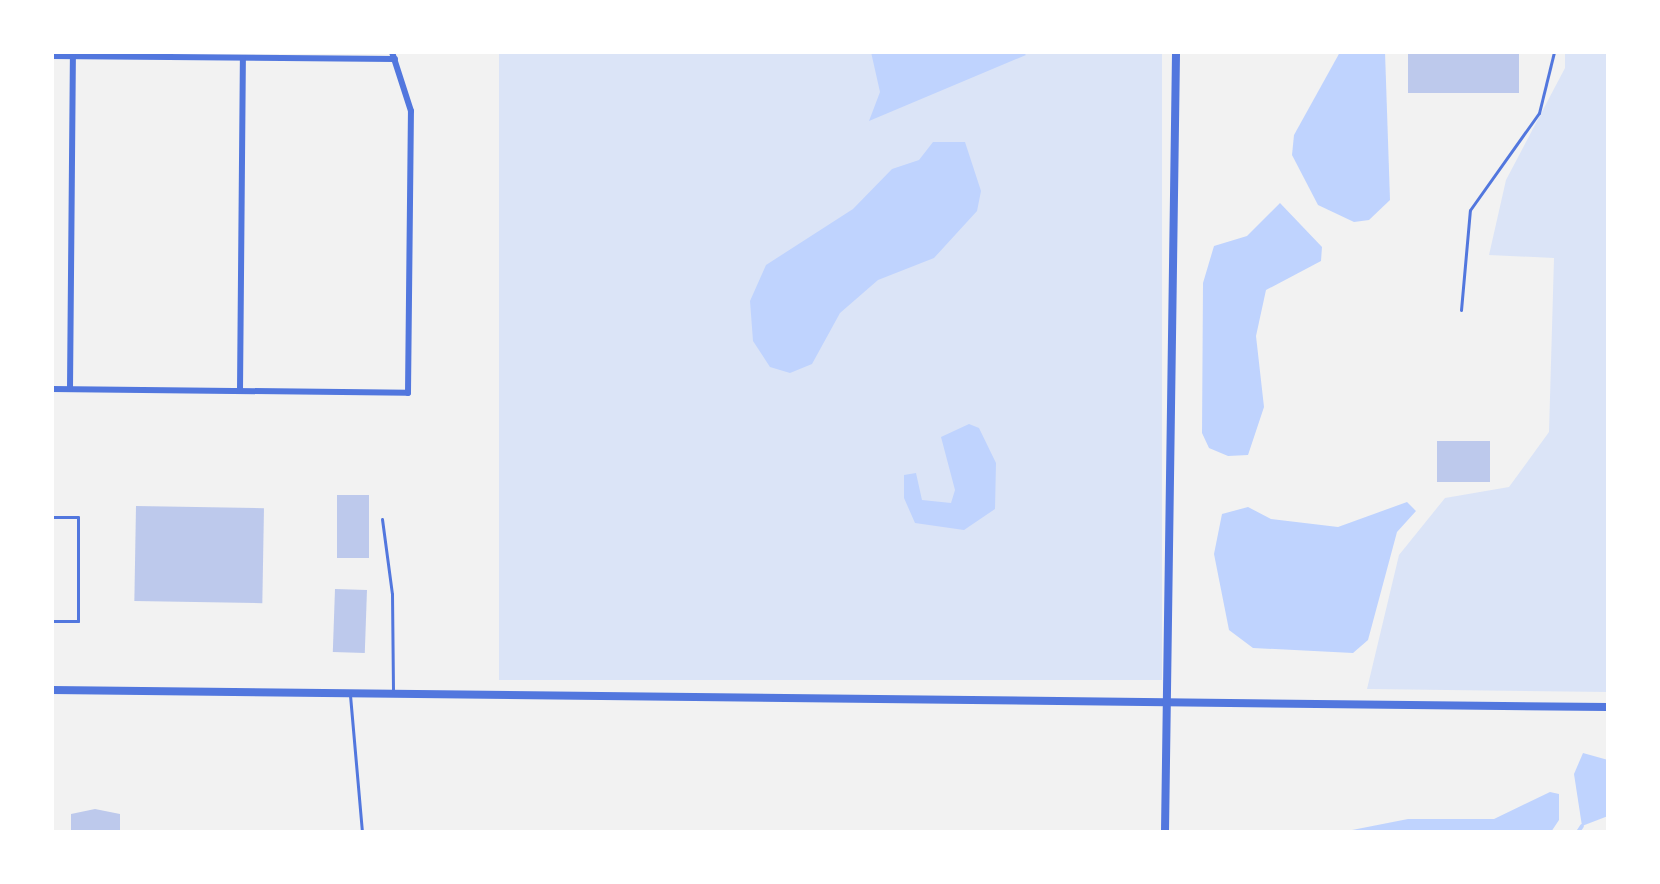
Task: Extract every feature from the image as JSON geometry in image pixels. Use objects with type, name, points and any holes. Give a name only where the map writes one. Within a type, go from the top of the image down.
[{"type":"street","points":[[1165,832],[1176,52]]},
{"type":"street","points":[[52,56],[393,56],[411,111],[408,393],[52,389]]},
{"type":"street","points":[[70,389],[73,57]]},
{"type":"street","points":[[240,390],[243,58]]},
{"type":"street","points":[[52,690],[1166,698],[1608,707]]},
{"type":"lane","points":[[1461,310],[1470,210],[1539,113],[1554,52]]},
{"type":"lane","points":[[52,517],[78,517],[78,621],[52,621]]},
{"type":"lane","points":[[382,519],[392,594],[393,692]]},
{"type":"lane","points":[[350,691],[362,832]]},
{"type":"shaded area","points":[[499,52],[1162,52],[1162,680],[499,680]]},
{"type":"shaded area","points":[[1565,52],[1608,52],[1608,692],[1367,689],[1399,555],[1445,498],[1509,487],[1549,432],[1554,258],[1489,255],[1506,180],[1565,68]]},
{"type":"water","points":[[871,52],[1023,52],[1026,55],[869,121],[880,92]]},
{"type":"water","points":[[1340,52],[1385,52],[1390,200],[1369,220],[1354,222],[1318,205],[1292,155],[1294,135]]},
{"type":"water","points":[[933,142],[965,142],[981,191],[977,211],[934,258],[878,280],[840,313],[812,364],[790,373],[770,367],[753,341],[750,301],[766,265],[853,209],[892,169],[919,160]]},
{"type":"water","points":[[1280,203],[1322,247],[1321,261],[1266,290],[1256,336],[1264,407],[1248,455],[1228,456],[1209,448],[1202,433],[1203,283],[1214,246],[1247,236]]},
{"type":"water","points":[[969,424],[979,428],[996,463],[995,509],[964,530],[915,523],[904,498],[904,475],[916,473],[922,500],[951,503],[955,490],[941,437]]},
{"type":"water","points":[[1407,502],[1416,511],[1397,532],[1368,640],[1353,653],[1253,648],[1229,630],[1214,554],[1222,514],[1248,507],[1271,519],[1338,527]]},
{"type":"water","points":[[1583,753],[1608,760],[1608,816],[1582,826],[1574,774]]},
{"type":"water","points":[[1550,792],[1559,794],[1559,820],[1551,832],[1342,832],[1408,819],[1494,819]]},
{"type":"building","points":[[1408,52],[1519,52],[1519,93],[1408,93]]},
{"type":"building","points":[[1437,441],[1490,441],[1490,482],[1437,482]]},
{"type":"building","points":[[337,495],[369,495],[369,558],[337,558]]},
{"type":"building","points":[[136,506],[264,508],[262,603],[134,601]]},
{"type":"building","points":[[335,589],[367,590],[365,653],[333,652]]},
{"type":"building","points":[[95,809],[120,814],[120,832],[71,832],[71,814]]},
{"type":"waterway","points":[[1578,832],[1582,826]]}]
